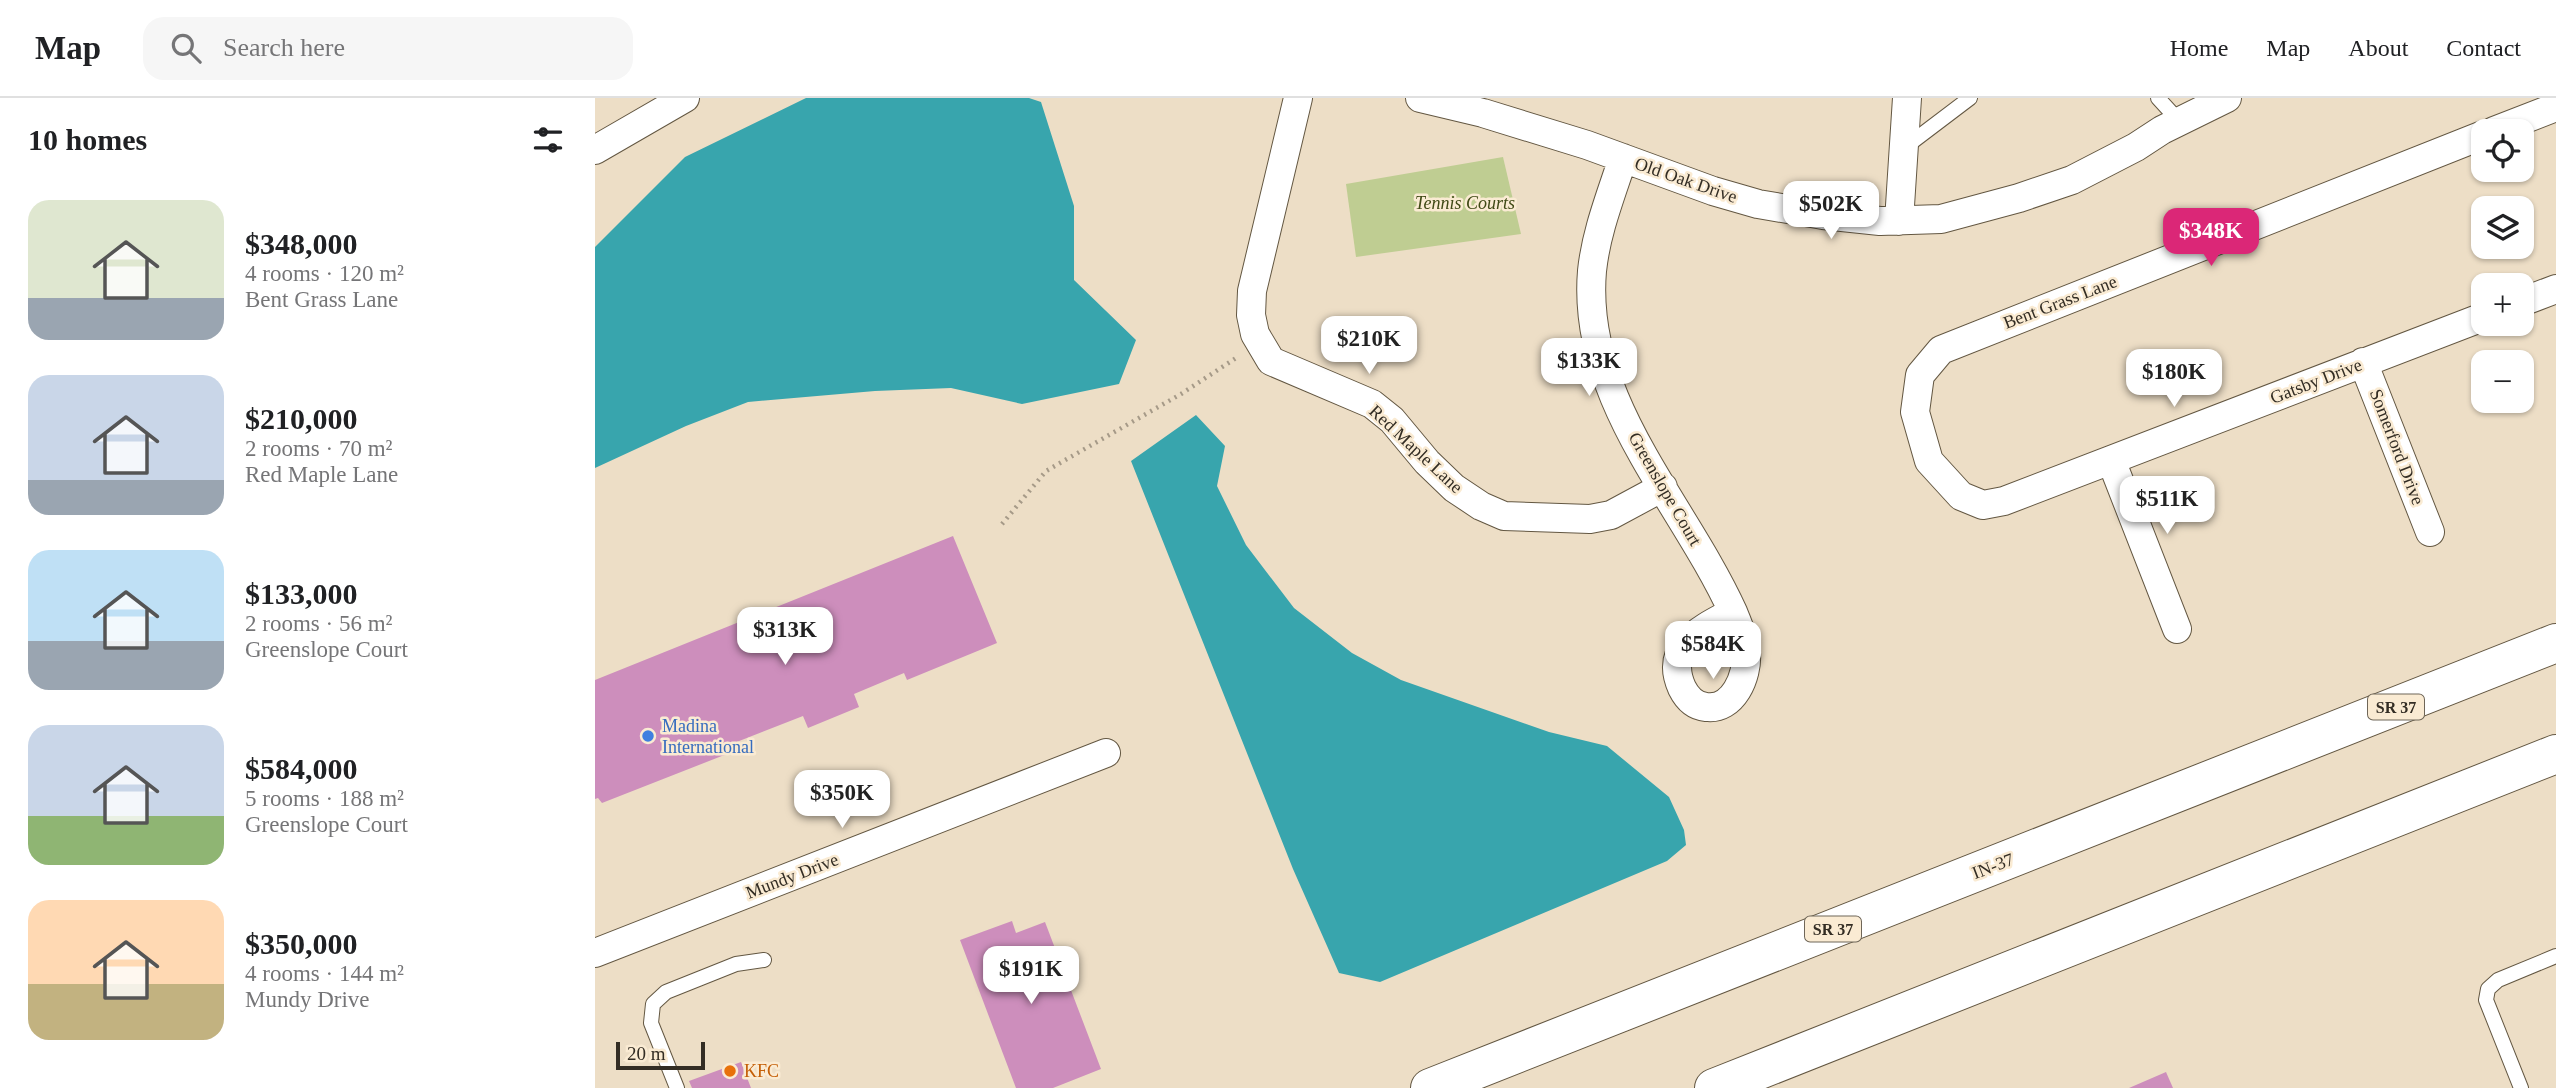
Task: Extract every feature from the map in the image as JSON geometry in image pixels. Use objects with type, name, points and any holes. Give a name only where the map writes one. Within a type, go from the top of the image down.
[{"type":"highway","name":"IN-37","points":[[1430,1088],[2556,643]]},
{"type":"highway","points":[[1714,1088],[2556,754]]},
{"type":"street","points":[[595,150],[685,98]]},
{"type":"street","name":"Red Maple Lane","points":[[1298,98],[1252,291],[1251,315],[1255,334],[1272,361],[1372,404],[1392,420],[1427,462],[1454,488],[1481,506],[1504,516],[1590,519],[1611,515],[1663,487]]},
{"type":"street","name":"Old Oak Drive","points":[[1420,98],[1483,113],[1758,204],[1823,215],[1899,220],[1941,219],[2019,198],[2072,180],[2179,121],[2227,98]]},
{"type":"street","points":[[1899,220],[1907,98]]},
{"type":"street","points":[[2525,119],[2556,107]]},
{"type":"street","name":"Bent Grass Lane","points":[[1920,375],[1941,350],[2471,140]]},
{"type":"street","name":"Greenslope Court","points":[[1623,158],[1600,226],[1592,273],[1594,323],[1603,368],[1624,420],[1717,578],[1733,612]]},
{"type":"street","points":[[2534,297],[2556,289]]},
{"type":"street","name":"Gatsby Drive","points":[[1920,375],[1915,412],[1929,461],[1961,496],[1983,505],[2004,501],[2471,322]]},
{"type":"street","name":"Somerford Drive","points":[[2363,362],[2430,532]]},
{"type":"street","points":[[2111,460],[2177,629]]},
{"type":"street","name":"Mundy Drive","points":[[595,953],[1106,753]]},
{"type":"lane","points":[[1904,148],[1970,98]]},
{"type":"lane","points":[[2158,98],[2179,121]]},
{"type":"lane","points":[[2521,1088],[2486,1000],[2488,989],[2498,980],[2556,956]]},
{"type":"lane","points":[[677,1088],[651,1023],[653,1004],[666,992],[724,968],[764,960]]},
{"type":"path","points":[[1002,524],[1046,471],[1181,394],[1260,342]]},
{"type":"green space","name":"Tennis Courts","points":[[1503,157],[1521,234],[1356,257],[1346,184]]},
{"type":"water","points":[[806,98],[1029,98],[1041,102],[1074,206],[1074,280],[1136,340],[1119,384],[1022,404],[951,388],[875,391],[748,402],[686,426],[595,468],[595,247],[685,157]]},
{"type":"water","points":[[1196,415],[1225,446],[1217,486],[1246,545],[1294,608],[1352,653],[1401,680],[1549,732],[1607,746],[1669,797],[1684,830],[1686,845],[1667,861],[1380,982],[1339,973],[1293,869],[1131,461]]},
{"type":"building","points":[[953,536],[997,643],[907,680],[904,673],[854,694],[859,707],[808,728],[803,716],[729,745],[732,752],[602,803],[598,798],[595,799],[595,680]]},
{"type":"building","points":[[1012,921],[1016,933],[1045,922],[1101,1069],[1053,1088],[1016,1088],[960,940]]},
{"type":"building","name":"KFC","points":[[741,1062],[751,1088],[692,1088],[689,1081]]},
{"type":"building","points":[[2166,1072],[2173,1088],[2129,1088]]},
{"type":"place","name":"Madina International","points":[[648,736]]},
{"type":"place","name":"KFC","points":[[730,1071]]}]
